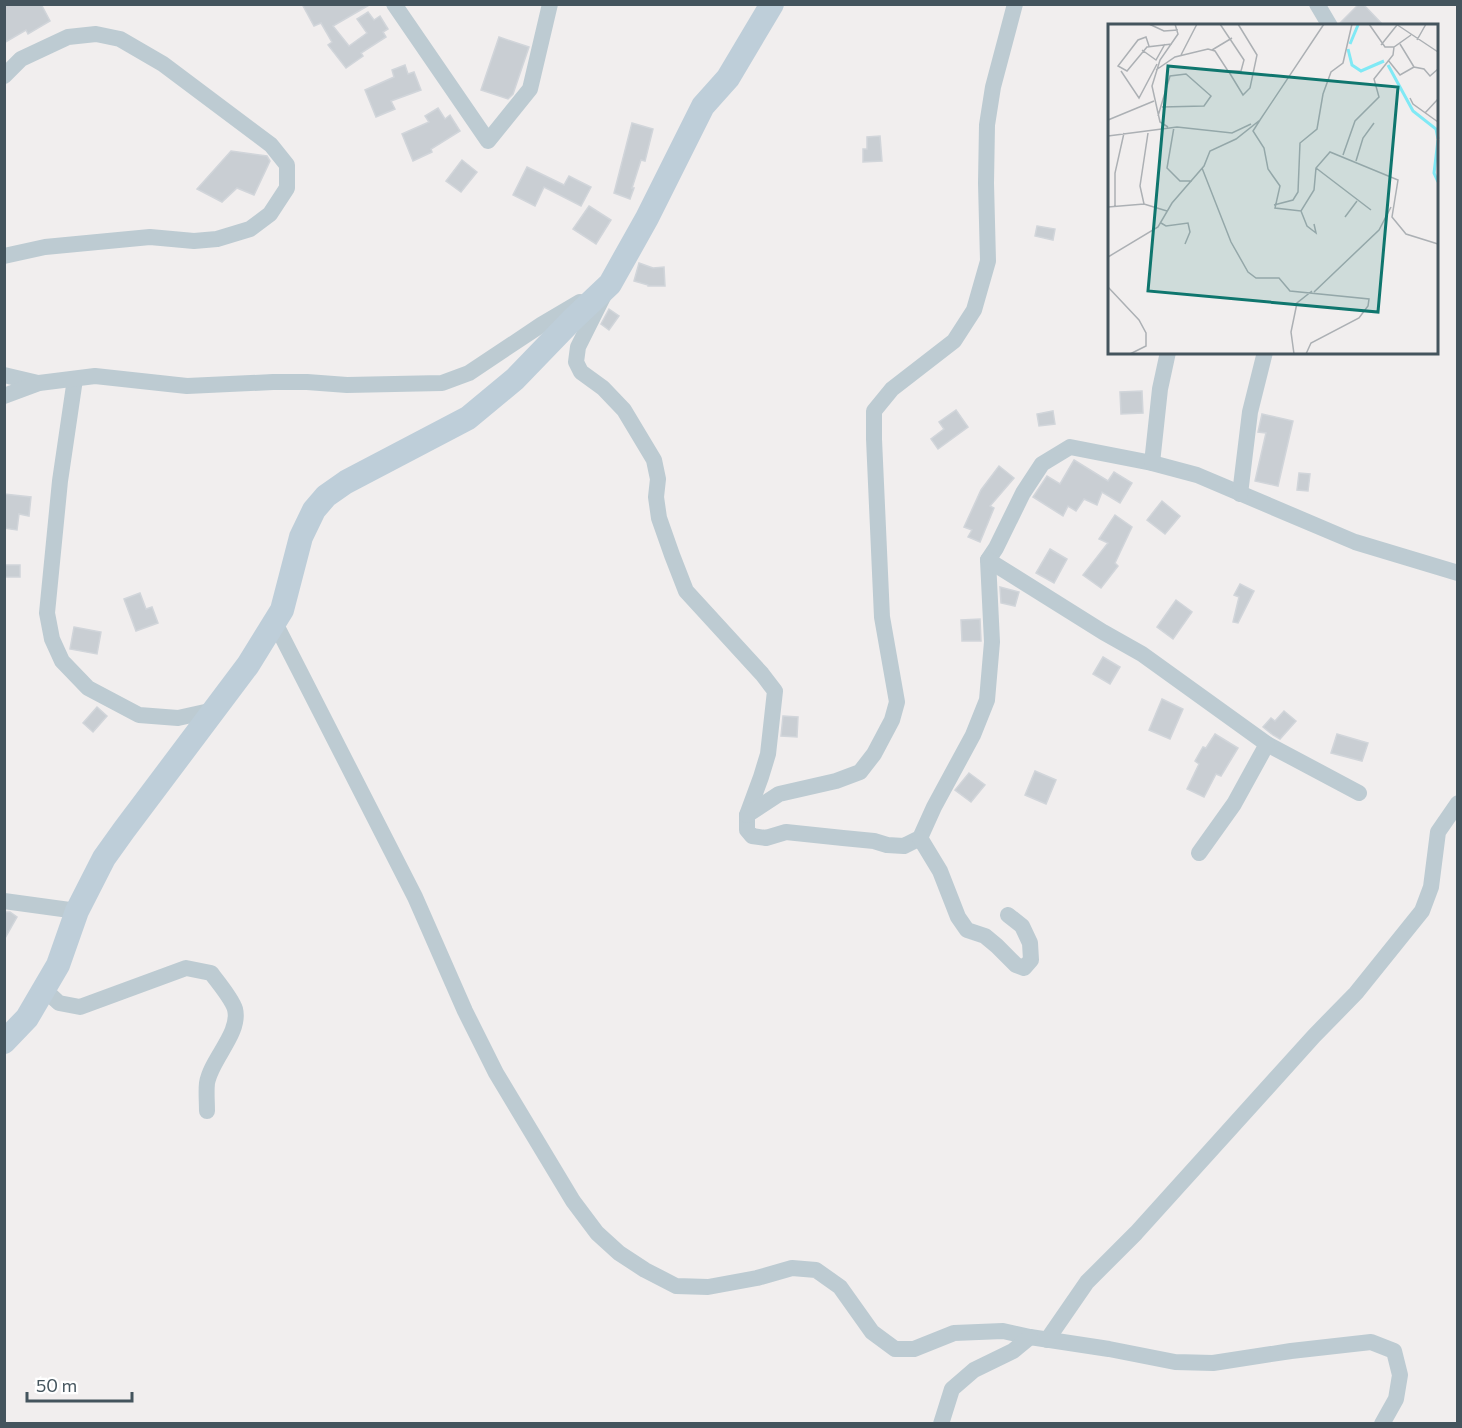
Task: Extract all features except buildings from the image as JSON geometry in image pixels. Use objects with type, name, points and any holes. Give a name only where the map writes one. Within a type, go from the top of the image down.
[{"type":"street","points":[[394,4],[488,141],[530,89],[550,4]]},
{"type":"street","points":[[402,4],[409,4]]},
{"type":"street","points":[[772,4],[728,78],[704,106],[578,347],[576,362],[580,372],[603,388],[624,410],[654,460],[659,518],[686,591],[775,691],[768,754],[747,815],[747,830],[752,836],[766,838],[786,832],[904,846],[920,838],[973,735],[987,700],[992,642],[988,560],[1023,493],[1042,464],[1070,447],[1152,463],[1197,475],[1355,542],[1458,573]]},
{"type":"street","points":[[747,815],[779,794],[836,781],[860,772],[874,754],[892,720],[897,702],[882,617],[874,411],[892,389],[954,341],[974,310],[988,261],[987,125],[993,87],[1015,4]]},
{"type":"street","points":[[1317,4],[1329,24]]},
{"type":"street","points":[[4,76],[21,58],[68,37],[96,34],[120,39],[163,64],[271,145],[287,165],[287,188],[270,214],[250,229],[217,239],[194,241],[150,237],[45,247],[4,256]]},
{"type":"street","points":[[4,396],[39,383],[95,376],[188,386],[273,382],[347,385],[442,383],[469,373],[541,325],[610,284]]},
{"type":"street","points":[[4,1042],[27,1018],[58,965],[77,911],[104,858],[248,665],[282,610],[301,537],[314,510],[326,496],[346,482],[468,418],[515,380],[610,284]]},
{"type":"street","points":[[1152,463],[1160,389],[1168,354]]},
{"type":"street","points":[[1240,494],[1250,412],[1264,354]]},
{"type":"street","points":[[4,375],[39,383]]},
{"type":"street","points":[[75,379],[60,481],[47,613],[52,639],[62,661],[88,688],[139,715],[178,717],[214,710]]},
{"type":"street","points":[[988,560],[1102,632],[1142,654],[1266,744],[1359,793]]},
{"type":"street","points":[[274,621],[415,897],[465,1011],[496,1073],[573,1201],[597,1233],[619,1253],[676,1286],[708,1287],[757,1278],[792,1268],[816,1270],[840,1287],[872,1332],[895,1349],[914,1348],[954,1333],[1003,1331],[1175,1362],[1213,1363],[1371,1342],[1394,1351],[1400,1375],[1396,1399],[1382,1424]]},
{"type":"street","points":[[1199,853],[1234,804],[1266,744]]},
{"type":"street","points":[[1047,1340],[1087,1282],[1136,1233],[1314,1036],[1356,993],[1422,911],[1431,887],[1438,832],[1458,803]]},
{"type":"street","points":[[920,838],[940,871],[958,917],[968,930],[985,936],[1016,965],[1024,968],[1030,960],[1030,943],[1022,926],[1008,915]]},
{"type":"street","points":[[4,901],[77,911]]},
{"type":"street","points":[[44,989],[58,1003],[80,1008],[186,968],[211,973],[235,1009],[234,1030],[218,1056],[207,1082],[207,1111]]},
{"type":"street","points":[[941,1424],[952,1389],[974,1370],[1012,1351],[1030,1337]]}]
